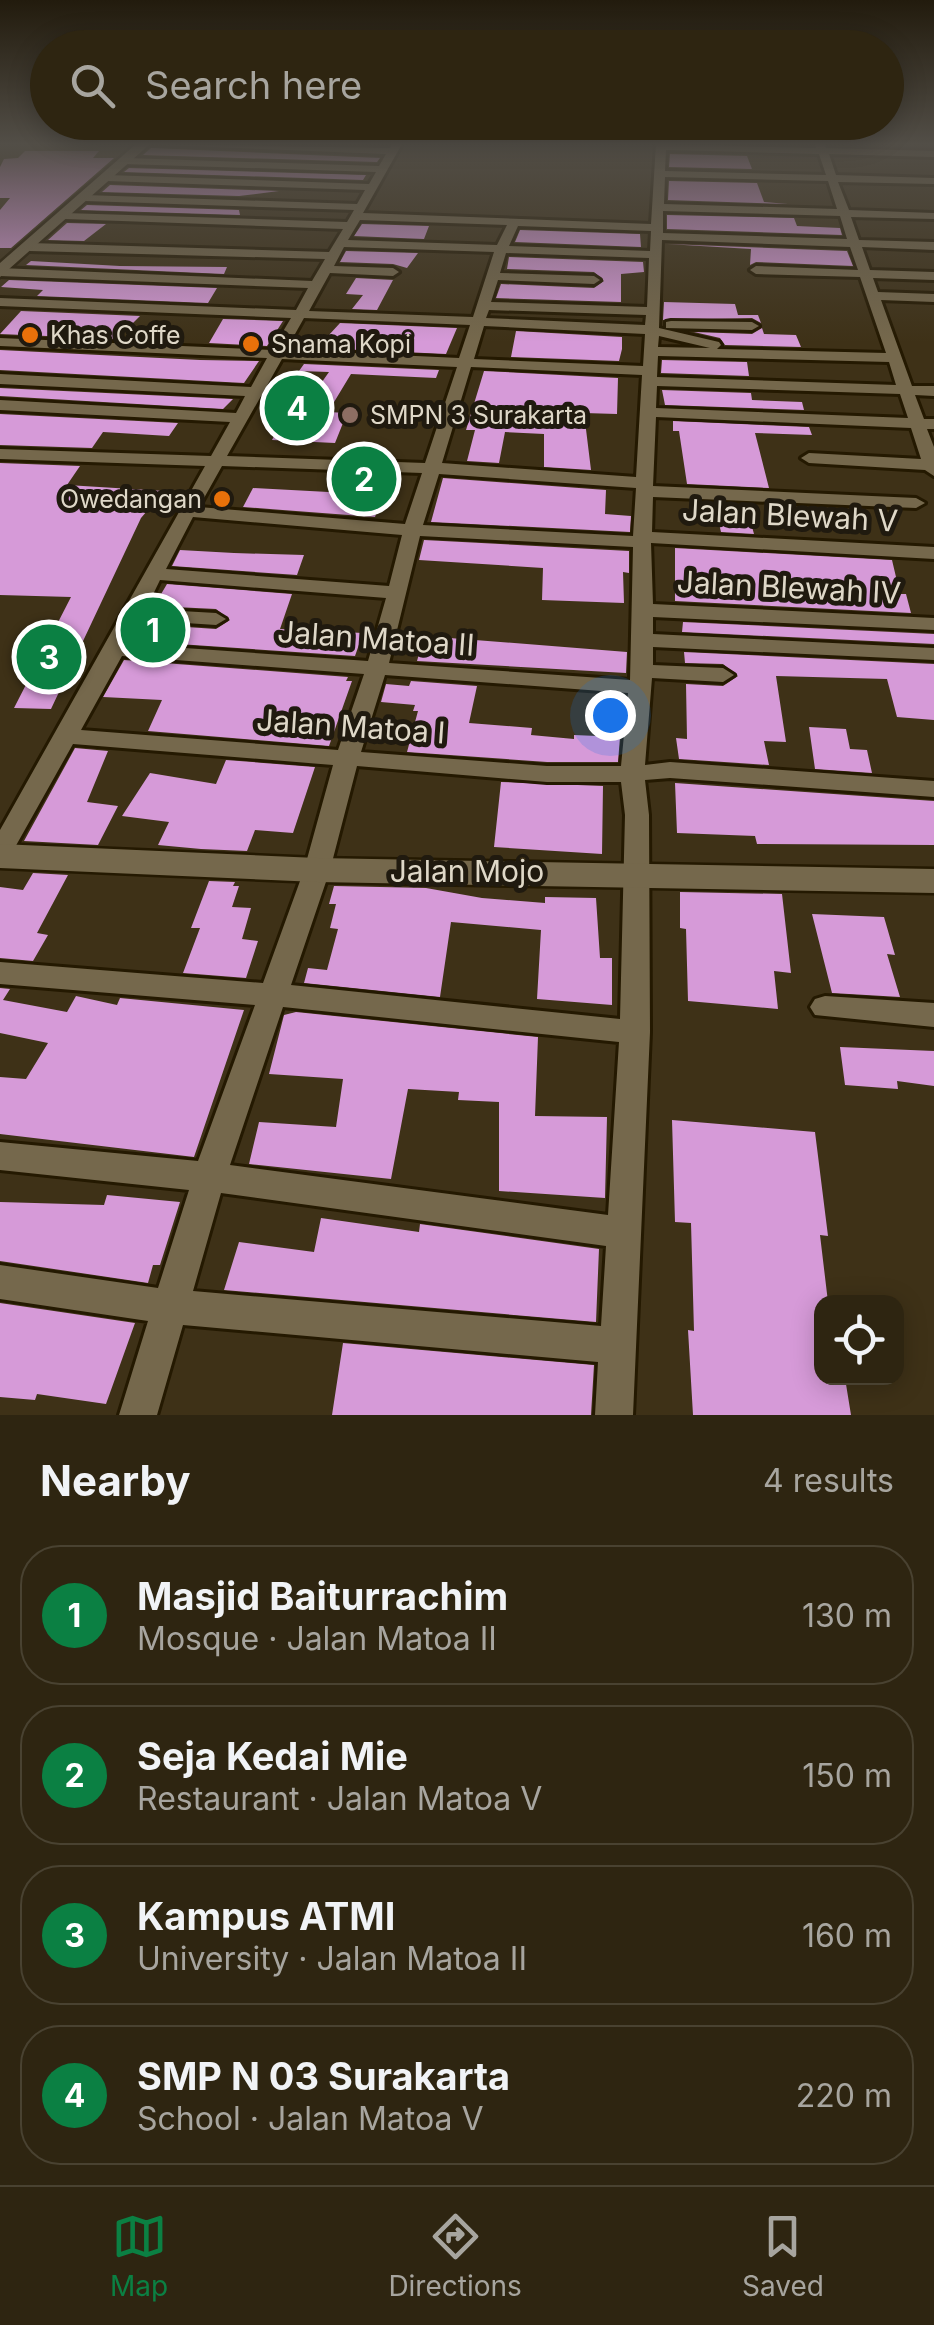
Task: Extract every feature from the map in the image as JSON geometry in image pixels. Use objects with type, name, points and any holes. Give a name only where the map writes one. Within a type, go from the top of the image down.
[{"type":"street","points":[[0,272],[72,210]]},
{"type":"street","points":[[267,210],[514,222],[592,220],[656,232],[934,246]]},
{"type":"street","points":[[0,854],[188,511],[360,210]]},
{"type":"street","points":[[614,1415],[635,1032],[636,815],[632,774],[643,640],[642,540],[658,210]]},
{"type":"street","points":[[752,210],[934,216]]},
{"type":"street","points":[[809,458],[933,467],[927,424],[906,390],[843,210]]},
{"type":"street","points":[[65,216],[357,216]]},
{"type":"street","points":[[138,1415],[210,1176],[318,870],[412,530],[500,250],[514,222]]},
{"type":"street","points":[[30,247],[335,256],[500,250],[656,255]]},
{"type":"street","points":[[335,256],[393,272]]},
{"type":"street","points":[[756,270],[934,276]]},
{"type":"street","points":[[0,272],[318,285]]},
{"type":"street","points":[[492,276],[594,280]]},
{"type":"street","points":[[873,296],[934,298]]},
{"type":"street","points":[[0,302],[478,322],[752,326]]},
{"type":"street","points":[[483,306],[652,322],[714,345]]},
{"type":"street","points":[[905,311],[934,312]]},
{"type":"street","points":[[0,342],[934,390]]},
{"type":"street","points":[[651,350],[895,358]]},
{"type":"street","points":[[0,379],[257,392]]},
{"type":"street","points":[[0,405],[242,418]]},
{"type":"street","points":[[648,412],[927,424]]},
{"type":"street","points":[[0,454],[433,468],[646,487],[916,504]]},
{"type":"street","name":"Jalan Blewah V","points":[[188,511],[412,530],[934,553]]},
{"type":"street","points":[[155,574],[397,593]]},
{"type":"street","name":"Jalan Blewah IV","points":[[640,610],[934,624]]},
{"type":"street","points":[[134,614],[216,619]]},
{"type":"street","points":[[643,640],[934,654]]},
{"type":"street","name":"Jalan Matoa II","points":[[115,649],[376,669],[637,679],[723,676]]},
{"type":"street","name":"Jalan Matoa I","points":[[66,736],[547,774],[670,770],[934,789]]},
{"type":"street","name":"Jalan Mojo","points":[[0,854],[318,870],[635,872],[934,880]]},
{"type":"street","points":[[0,973],[274,995],[624,1031]]},
{"type":"street","points":[[825,1007],[934,1015]]},
{"type":"street","points":[[0,1156],[210,1176],[624,1233]]},
{"type":"street","points":[[0,1282],[172,1307],[614,1346]]},
{"type":"building","points":[[0,210],[54,210],[11,248],[0,248]]},
{"type":"building","points":[[82,210],[239,210],[240,215]]},
{"type":"building","points":[[667,215],[794,218],[797,226],[840,228],[842,235],[667,229]]},
{"type":"building","points":[[67,223],[106,224],[84,241],[48,240]]},
{"type":"building","points":[[362,224],[429,226],[424,239],[354,236]]},
{"type":"building","points":[[520,230],[640,234],[641,247],[515,242]]},
{"type":"building","points":[[667,244],[847,251],[853,266],[756,262],[750,265],[751,249]]},
{"type":"building","points":[[346,251],[418,253],[407,268],[340,262]]},
{"type":"building","points":[[509,257],[643,262],[644,272],[621,274],[621,302],[496,298],[501,284],[594,288],[604,281],[594,272],[507,269]]},
{"type":"building","points":[[31,261],[227,267],[224,274],[26,265]]},
{"type":"building","points":[[356,278],[393,280],[377,310],[352,309],[363,295],[346,294]]},
{"type":"building","points":[[9,280],[217,288],[208,303],[37,296],[43,290],[1,287]]},
{"type":"building","points":[[664,302],[735,304],[738,315],[758,315],[761,323],[752,318],[663,320]]},
{"type":"building","points":[[21,311],[140,316],[117,339],[0,334]]},
{"type":"building","points":[[223,319],[283,321],[267,346],[209,343]]},
{"type":"building","points":[[340,323],[457,328],[446,354],[317,348]]},
{"type":"building","points":[[762,328],[764,334],[796,335],[801,347],[725,345],[720,338],[694,332],[752,334]]},
{"type":"building","points":[[516,331],[622,337],[622,349],[619,361],[511,357]]},
{"type":"building","points":[[0,350],[259,361],[244,383],[0,370]]},
{"type":"building","points":[[662,360],[747,362],[749,376],[661,373]]},
{"type":"building","points":[[304,364],[439,370],[436,378],[351,374],[328,412],[347,413],[335,443],[272,440],[288,409],[302,410],[329,372],[299,371]]},
{"type":"building","points":[[484,371],[618,378],[617,414],[584,413],[591,470],[544,467],[544,434],[505,432],[499,463],[467,461],[475,430],[466,430]]},
{"type":"building","points":[[0,388],[233,399],[223,409],[0,396]]},
{"type":"building","points":[[662,390],[751,393],[752,400],[802,402],[804,410],[665,405]]},
{"type":"building","points":[[0,414],[178,423],[169,436],[103,432],[92,448],[0,445]]},
{"type":"building","points":[[673,421],[809,427],[812,435],[755,433],[769,488],[687,484],[679,431],[673,431]]},
{"type":"building","points":[[0,463],[80,466],[67,485],[164,491],[141,518],[51,709],[14,708],[71,597],[0,595]]},
{"type":"building","points":[[354,474],[383,475],[376,494],[383,495],[375,517],[243,507],[253,488],[347,493]]},
{"type":"building","points":[[443,478],[606,490],[605,514],[631,516],[630,532],[431,522]]},
{"type":"building","points":[[714,503],[746,505],[754,534],[721,532]]},
{"type":"building","points":[[424,540],[629,551],[629,573],[623,572],[624,603],[542,600],[543,568],[419,560]]},
{"type":"building","points":[[675,548],[892,560],[900,594],[906,594],[911,613],[675,601]]},
{"type":"building","points":[[180,550],[304,555],[297,575],[172,566]]},
{"type":"building","points":[[167,584],[292,594],[280,629],[363,633],[355,656],[134,641],[142,624],[216,629],[230,620],[216,609],[154,606]]},
{"type":"building","points":[[683,622],[934,634],[934,644],[682,632]]},
{"type":"building","points":[[424,636],[627,652],[626,673],[417,661]]},
{"type":"building","points":[[684,652],[934,664],[934,720],[897,717],[887,679],[776,676],[786,742],[764,741],[769,765],[679,759],[676,738],[687,739],[686,684],[723,686],[738,676],[723,664],[685,663]]},
{"type":"building","points":[[124,660],[348,677],[346,681],[352,681],[329,746],[148,731],[162,700],[103,697]]},
{"type":"building","points":[[411,681],[477,686],[469,723],[532,728],[531,735],[574,739],[574,735],[620,737],[618,762],[547,762],[407,752],[418,711],[413,711],[415,705],[381,702],[386,684],[409,686]]},
{"type":"building","points":[[809,727],[846,729],[850,749],[867,750],[872,773],[815,769]]},
{"type":"building","points":[[75,748],[108,751],[87,802],[118,806],[98,845],[24,841]]},
{"type":"building","points":[[226,760],[315,767],[293,833],[255,830],[247,851],[158,845],[169,822],[122,816],[150,773],[216,784]]},
{"type":"building","points":[[501,782],[603,786],[602,854],[494,847]]},
{"type":"building","points":[[675,783],[934,801],[934,845],[757,844],[755,836],[677,833]]},
{"type":"building","points":[[33,873],[68,875],[37,933],[48,935],[33,961],[0,958],[0,887],[23,890]]},
{"type":"building","points":[[209,881],[235,882],[233,886],[239,886],[232,907],[251,908],[242,939],[258,941],[246,978],[183,973],[200,928],[191,928]]},
{"type":"building","points":[[334,886],[426,888],[545,903],[545,897],[596,898],[600,958],[612,958],[612,1005],[537,999],[541,930],[451,922],[440,997],[304,983],[308,968],[327,970],[338,929],[330,928],[336,904],[329,904]]},
{"type":"building","points":[[680,892],[782,894],[791,973],[774,971],[778,1009],[688,1001],[686,929],[680,928]]},
{"type":"building","points":[[812,914],[884,917],[895,955],[887,954],[900,997],[832,993]]},
{"type":"building","points":[[0,988],[10,989],[3,1000],[67,1012],[76,996],[117,1005],[120,998],[244,1010],[194,1157],[0,1134],[0,1077],[26,1079],[48,1043],[0,1033]]},
{"type":"building","points":[[296,1012],[538,1037],[535,1116],[607,1117],[605,1198],[499,1191],[499,1102],[458,1100],[459,1092],[408,1089],[391,1179],[249,1164],[259,1122],[336,1127],[343,1079],[269,1074],[284,1015]]},
{"type":"building","points":[[840,1047],[934,1051],[934,1086],[897,1081],[898,1089],[845,1085]]},
{"type":"building","points":[[672,1120],[815,1132],[828,1236],[820,1235],[827,1295],[814,1295],[814,1385],[846,1385],[851,1415],[693,1415],[688,1330],[694,1331],[691,1223],[675,1222]]},
{"type":"building","points":[[107,1195],[180,1202],[160,1265],[153,1265],[148,1283],[0,1261],[0,1202],[104,1205]]},
{"type":"building","points":[[321,1218],[419,1232],[420,1224],[599,1249],[596,1322],[224,1290],[239,1242],[314,1252]]},
{"type":"building","points":[[0,1303],[135,1323],[106,1404],[37,1394],[35,1400],[0,1397]]},
{"type":"building","points":[[343,1343],[594,1365],[591,1415],[332,1415]]},
{"type":"place","name":"Khas Coffe","points":[[30,335]]},
{"type":"place","name":"Snama Kopi","points":[[251,344]]},
{"type":"place","name":"SMP N 03 Surakarta","points":[[297,408]]},
{"type":"place","name":"SMPN 3 Surakarta","points":[[350,415]]},
{"type":"place","name":"Seja Kedai Mie","points":[[364,479]]},
{"type":"place","name":"Owedangan","points":[[222,499]]},
{"type":"place","name":"Masjid Baiturrachim","points":[[153,630]]},
{"type":"place","name":"Kampus ATMI","points":[[49,657]]}]
